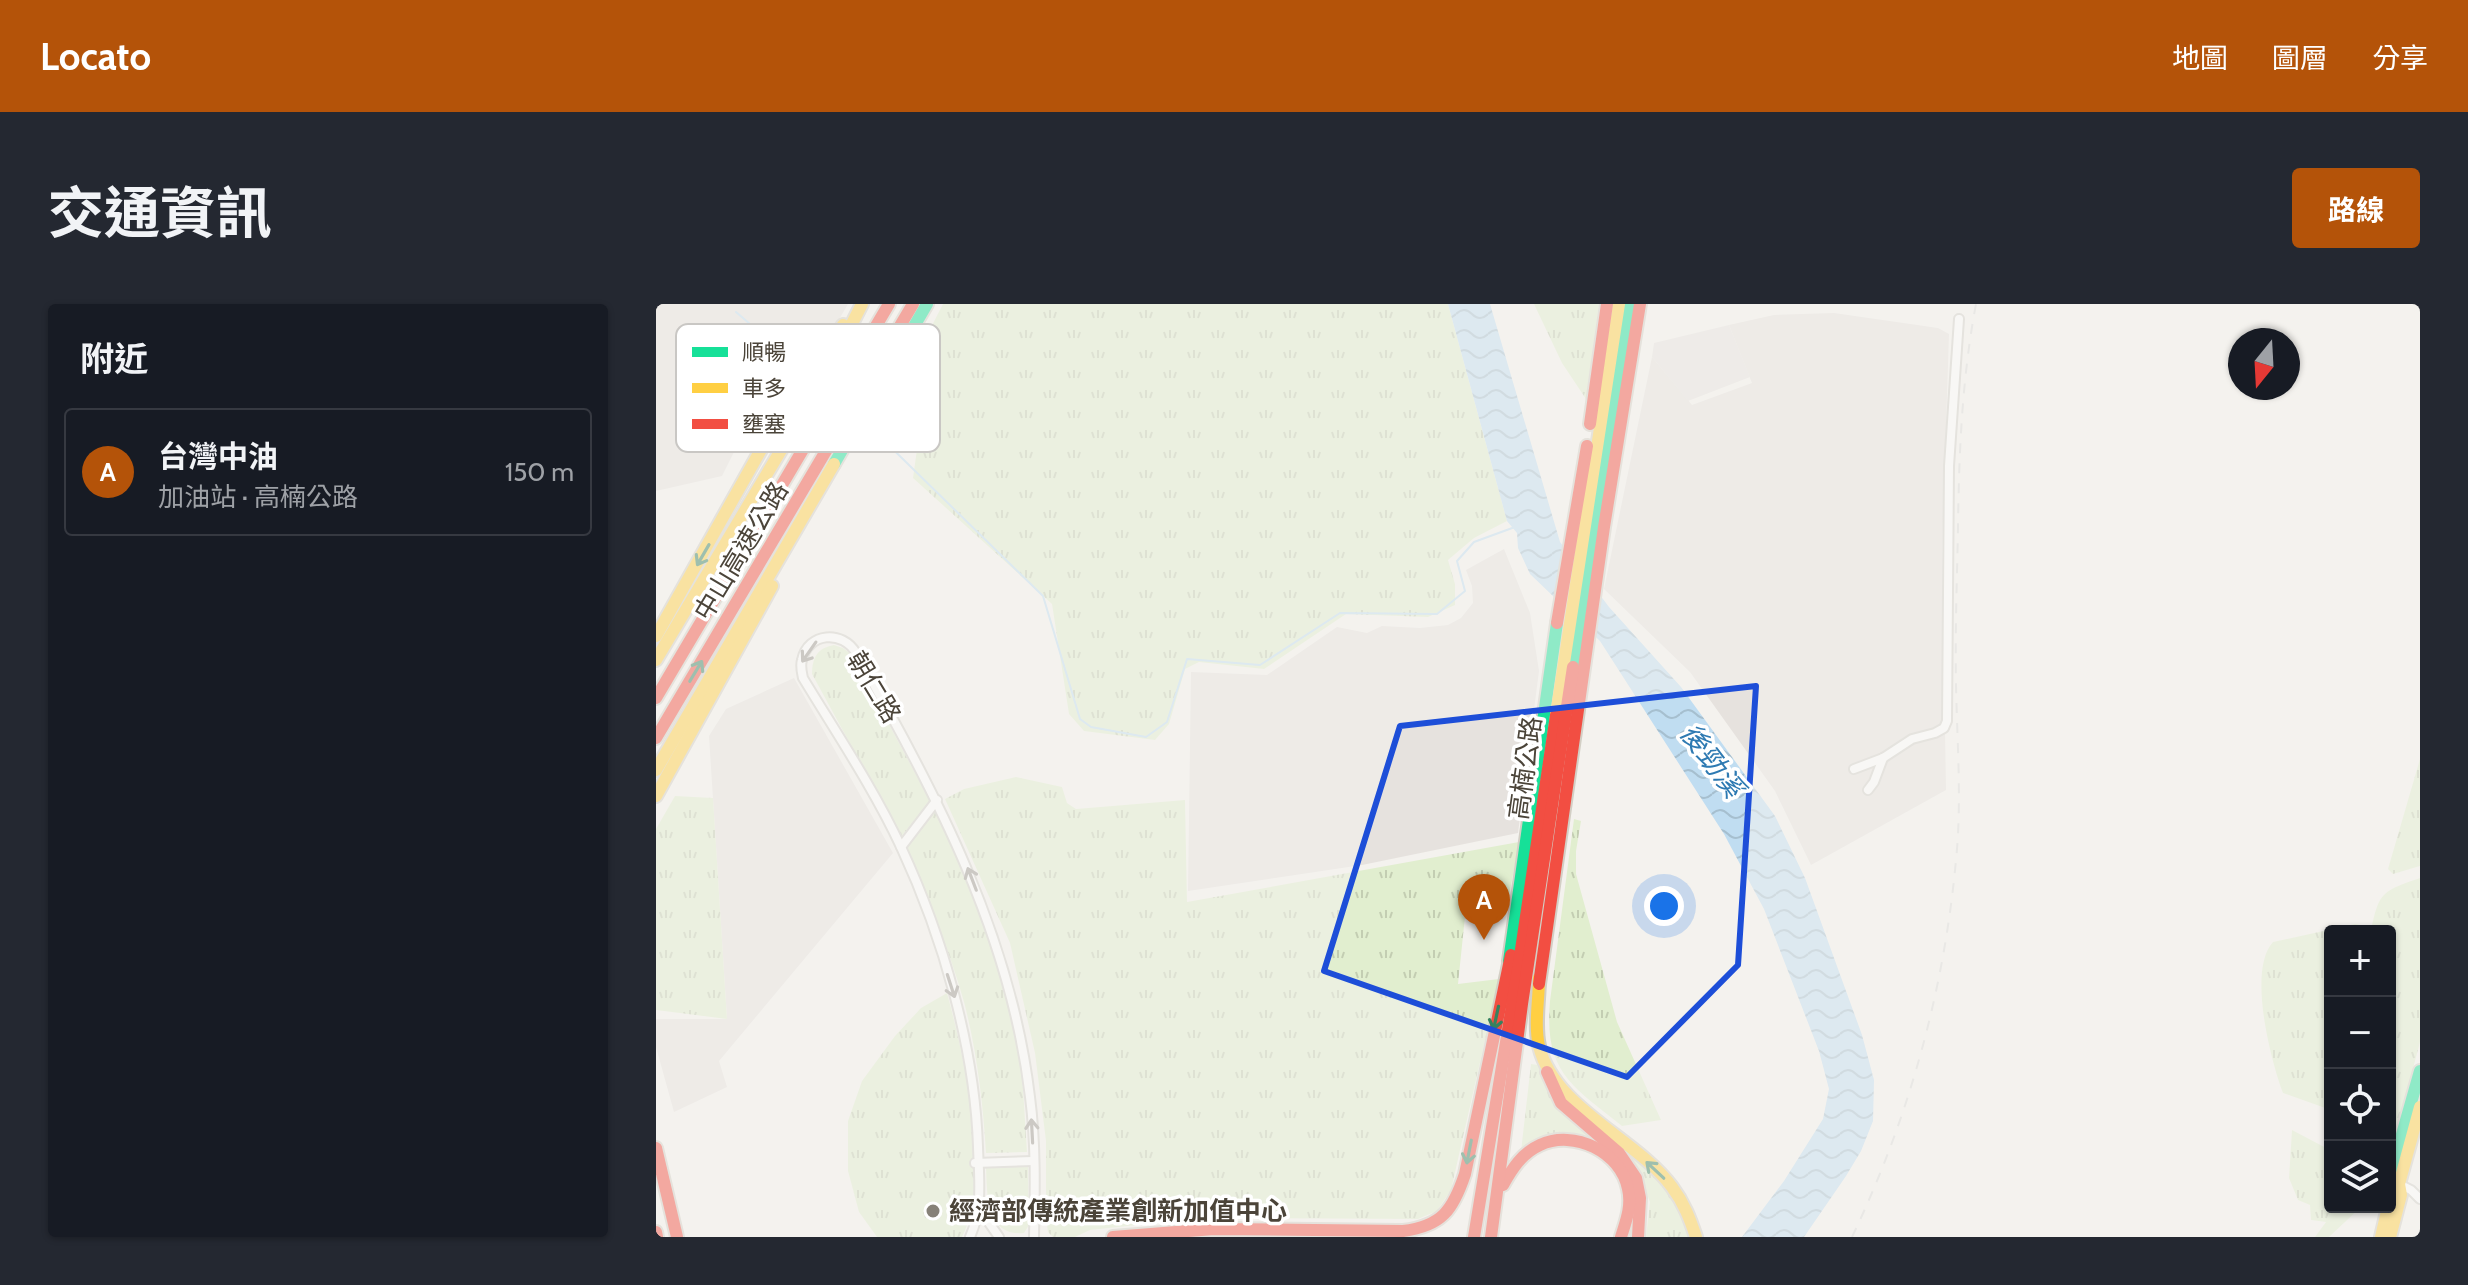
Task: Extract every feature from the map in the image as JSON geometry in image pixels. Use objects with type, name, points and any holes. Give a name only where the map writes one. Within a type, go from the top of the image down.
[{"type":"main road","points":[[847,324],[859,304]]},
{"type":"main road","name":"中山高速公路","points":[[877,324],[889,304]]},
{"type":"main road","name":"中山高速公路","points":[[901,324],[913,304]]},
{"type":"main road","points":[[916,324],[927,304]]},
{"type":"main road","name":"高楠公路","points":[[1491,1237],[1534,906],[1562,631],[1607,304]]},
{"type":"main road","name":"高楠公路","points":[[1574,552],[1619,304]]},
{"type":"main road","name":"高楠公路","points":[[1474,1237],[1514,962],[1534,906],[1565,793],[1589,565],[1629,304]]},
{"type":"main road","name":"高楠公路","points":[[1582,650],[1598,577],[1640,304]]},
{"type":"main road","points":[[656,635],[760,452]]},
{"type":"main road","points":[[656,660],[774,452]]},
{"type":"main road","name":"中山高速公路","points":[[656,698],[801,452]]},
{"type":"main road","name":"中山高速公路","points":[[656,738],[826,452]]},
{"type":"main road","points":[[656,770],[843,452]]},
{"type":"main road","points":[[656,796],[825,482]]},
{"type":"main road","points":[[1113,1237],[1214,1229],[1422,1230],[1440,1220],[1455,1202],[1465,1174],[1518,933],[1534,906]]},
{"type":"main road","points":[[1534,906],[1539,984],[1536,1021],[1550,1084],[1561,1103],[1626,1162],[1640,1191],[1638,1237]]},
{"type":"main road","name":"高楠公路","points":[[1534,906],[1539,984]]},
{"type":"main road","points":[[1525,982],[1538,945]]},
{"type":"main road","points":[[1543,1056],[1576,1105],[1648,1163],[1677,1193],[1690,1216],[1696,1237]]},
{"type":"main road","points":[[2390,1237],[2401,1195],[2398,1184],[2420,1071]]},
{"type":"main road","points":[[2398,1184],[2420,1107]]},
{"type":"main road","points":[[1498,1195],[1520,1159],[1542,1144],[1567,1141],[1592,1146],[1610,1157],[1624,1173],[1631,1210],[1621,1237]]},
{"type":"main road","points":[[656,1148],[661,1195],[677,1237]]},
{"type":"main road","points":[[2381,1237],[2387,1213]]},
{"type":"street","points":[[1854,769],[1883,758],[1912,739],[1944,728],[1949,711],[1949,466],[1959,319]]},
{"type":"street","name":"朝仁路","points":[[970,1237],[979,1209],[975,1100],[955,997],[901,847],[803,678],[801,662],[806,649],[816,640],[828,636],[841,638],[853,647],[937,800],[962,852],[1005,976],[1031,1098],[1034,1237]]},
{"type":"street","points":[[1868,790],[1883,758]]},
{"type":"street","points":[[901,847],[937,800]]},
{"type":"street","points":[[977,1163],[1033,1161]]},
{"type":"street","points":[[2398,1184],[2420,1182]]},
{"type":"street","points":[[2398,1184],[2420,1199]]},
{"type":"street","points":[[979,1209],[999,1237]]},
{"type":"highlighted area","points":[[1756,686],[1738,965],[1627,1077],[1324,971],[1400,726]]},
{"type":"shaded area","points":[[656,304],[848,304],[836,324],[676,324],[676,452],[734,452],[722,476],[656,491]]},
{"type":"shaded area","points":[[1834,313],[1938,328],[1949,334],[1942,550],[1946,790],[1811,865],[1775,791],[1690,672],[1604,589],[1652,357],[1692,405],[1752,383],[1729,325],[1774,315]]},
{"type":"shaded area","points":[[1729,325],[1750,377],[1688,401],[1652,357],[1654,343]]},
{"type":"shaded area","points":[[1504,549],[1530,613],[1539,671],[1518,833],[1362,865],[1188,891],[1191,672],[1267,675],[1337,627],[1367,633],[1382,626],[1420,628],[1448,625],[1461,618],[1473,603],[1472,586],[1466,570]]},
{"type":"shaded area","points":[[794,678],[893,853],[719,1061],[727,1087],[674,1112],[656,1047],[656,1019],[727,1019],[709,736],[726,709]]},
{"type":"green space","points":[[943,304],[1448,304],[1507,521],[1474,538],[1448,560],[1455,584],[1455,605],[1428,617],[1346,614],[1264,669],[1199,662],[1185,669],[1169,724],[1155,740],[1084,731],[1069,714],[1052,604],[913,478],[917,452],[940,452],[940,324],[933,324]]},
{"type":"green space","points":[[1534,304],[1599,304],[1586,399],[1562,363]]},
{"type":"green space","points":[[834,645],[852,655],[930,801],[901,837],[812,674],[817,655]]},
{"type":"green space","points":[[2420,759],[2420,866],[2393,874],[2388,869]]},
{"type":"green space","points":[[1016,777],[1062,787],[1067,803],[1076,809],[1185,800],[1187,902],[1519,842],[1508,902],[1467,897],[1458,984],[1499,979],[1451,1190],[1437,1211],[1418,1219],[1203,1218],[1090,1230],[1075,1237],[1053,1237],[1048,1232],[1046,1141],[1035,1053],[1010,943],[945,799],[964,789]]},
{"type":"green space","points":[[675,796],[713,798],[727,1019],[656,1010],[656,829]]},
{"type":"green space","points":[[935,811],[976,903],[1008,1000],[1021,1066],[1027,1152],[986,1153],[979,1078],[964,1002],[945,943],[906,848]]},
{"type":"green space","points":[[1574,819],[1581,821],[1576,874],[1617,1022],[1661,1120],[1622,1126],[1575,1087],[1557,1061],[1552,1045],[1550,1001]]},
{"type":"green space","points":[[2420,878],[2420,1042],[2396,1133],[2396,925],[2373,925],[2380,900],[2398,886]]},
{"type":"green space","points":[[2324,931],[2324,1108],[2283,1093],[2268,1039],[2262,994],[2265,955],[2273,942]]},
{"type":"green space","name":"經濟部傳統產業創新加值中心","points":[[947,993],[961,1049],[972,1116],[975,1183],[971,1212],[962,1237],[877,1237],[859,1212],[848,1171],[848,1121],[862,1081],[895,1036],[921,1008]]},
{"type":"green space","points":[[1531,1064],[1538,1065],[1545,1082],[1613,1154],[1585,1140],[1521,1151]]},
{"type":"green space","points":[[2292,1130],[2324,1147],[2324,1213],[2355,1213],[2329,1237],[2315,1237],[2326,1222],[2311,1220],[2310,1205],[2298,1200],[2289,1178]]},
{"type":"green space","points":[[1631,1154],[1666,1185],[1678,1201],[1692,1237],[1646,1237],[1650,1202]]},
{"type":"green space","points":[[1028,1166],[1029,1225],[1024,1233],[1011,1232],[1002,1228],[991,1211],[986,1167]]},
{"type":"water","name":"後勁溪","points":[[1448,304],[1490,304],[1560,542],[1609,607],[1681,687],[1775,816],[1805,878],[1862,1035],[1874,1080],[1873,1121],[1861,1151],[1804,1237],[1742,1237],[1784,1181],[1823,1119],[1829,1089],[1819,1051],[1764,909],[1724,834],[1600,641],[1530,574],[1518,548],[1517,533],[1507,521]]},
{"type":"waterway","points":[[736,312],[750,324]]},
{"type":"waterway","points":[[896,452],[1043,596],[1080,719],[1091,727],[1146,737],[1167,722],[1187,659],[1260,665],[1340,613],[1437,614],[1465,591],[1457,561],[1474,542],[1515,527]]},
{"type":"railway","points":[[1852,1237],[1907,1100],[1933,1005],[1950,909],[1959,816],[1956,645],[1960,443],[1967,360],[1976,304]]},
{"type":"traffic: fast","points":[[915,324],[927,304]]},
{"type":"traffic: fast","points":[[1573,667],[1629,304]]},
{"type":"traffic: fast","points":[[834,464],[841,452]]},
{"type":"traffic: fast","points":[[1509,961],[1557,623]]},
{"type":"traffic: fast","points":[[2396,1156],[2420,1071]]},
{"type":"traffic: slow","points":[[852,324],[862,304]]},
{"type":"traffic: slow","points":[[1556,715],[1619,304]]},
{"type":"traffic: slow","points":[[656,636],[760,452]]},
{"type":"traffic: slow","points":[[656,660],[780,452]]},
{"type":"traffic: slow","points":[[656,770],[834,464]]},
{"type":"traffic: slow","points":[[656,796],[772,586]]},
{"type":"traffic: slow","points":[[1539,978],[1538,1038],[1548,1068],[1561,1088],[1578,1105],[1657,1169],[1680,1199],[1696,1237]]},
{"type":"traffic: slow","points":[[2390,1237],[2401,1195],[2399,1184],[2420,1107]]},
{"type":"traffic: slow","points":[[2381,1237],[2387,1213]]},
{"type":"traffic: jam","points":[[877,324],[889,304]]},
{"type":"traffic: jam","points":[[901,324],[913,304]]},
{"type":"traffic: jam","points":[[1590,424],[1607,304]]},
{"type":"traffic: jam","points":[[1539,984],[1604,527],[1640,304]]},
{"type":"traffic: jam","points":[[1557,623],[1587,446]]},
{"type":"traffic: jam","points":[[656,698],[801,452]]},
{"type":"traffic: jam","points":[[656,738],[825,452]]},
{"type":"traffic: jam","points":[[1491,1237],[1522,1004],[1573,667]]},
{"type":"traffic: jam","points":[[1474,1237],[1556,715]]},
{"type":"traffic: jam","points":[[1113,1237],[1214,1229],[1403,1231],[1437,1220],[1450,1207],[1465,1174],[1511,955]]},
{"type":"traffic: jam","points":[[1547,1072],[1561,1103],[1619,1153],[1636,1178],[1640,1198],[1638,1237]]},
{"type":"traffic: jam","points":[[1503,1185],[1523,1157],[1540,1145],[1567,1140],[1594,1147],[1616,1164],[1628,1189],[1629,1207],[1621,1237]]},
{"type":"traffic: jam","points":[[656,1148],[677,1237]]},
{"type":"traffic: jam","points":[[656,1232],[657,1237]]},
{"type":"place","name":"台灣中油","points":[[1484,940]]},
{"type":"place","name":"經濟部傳統產業創新加值中心","points":[[933,1211]]}]
